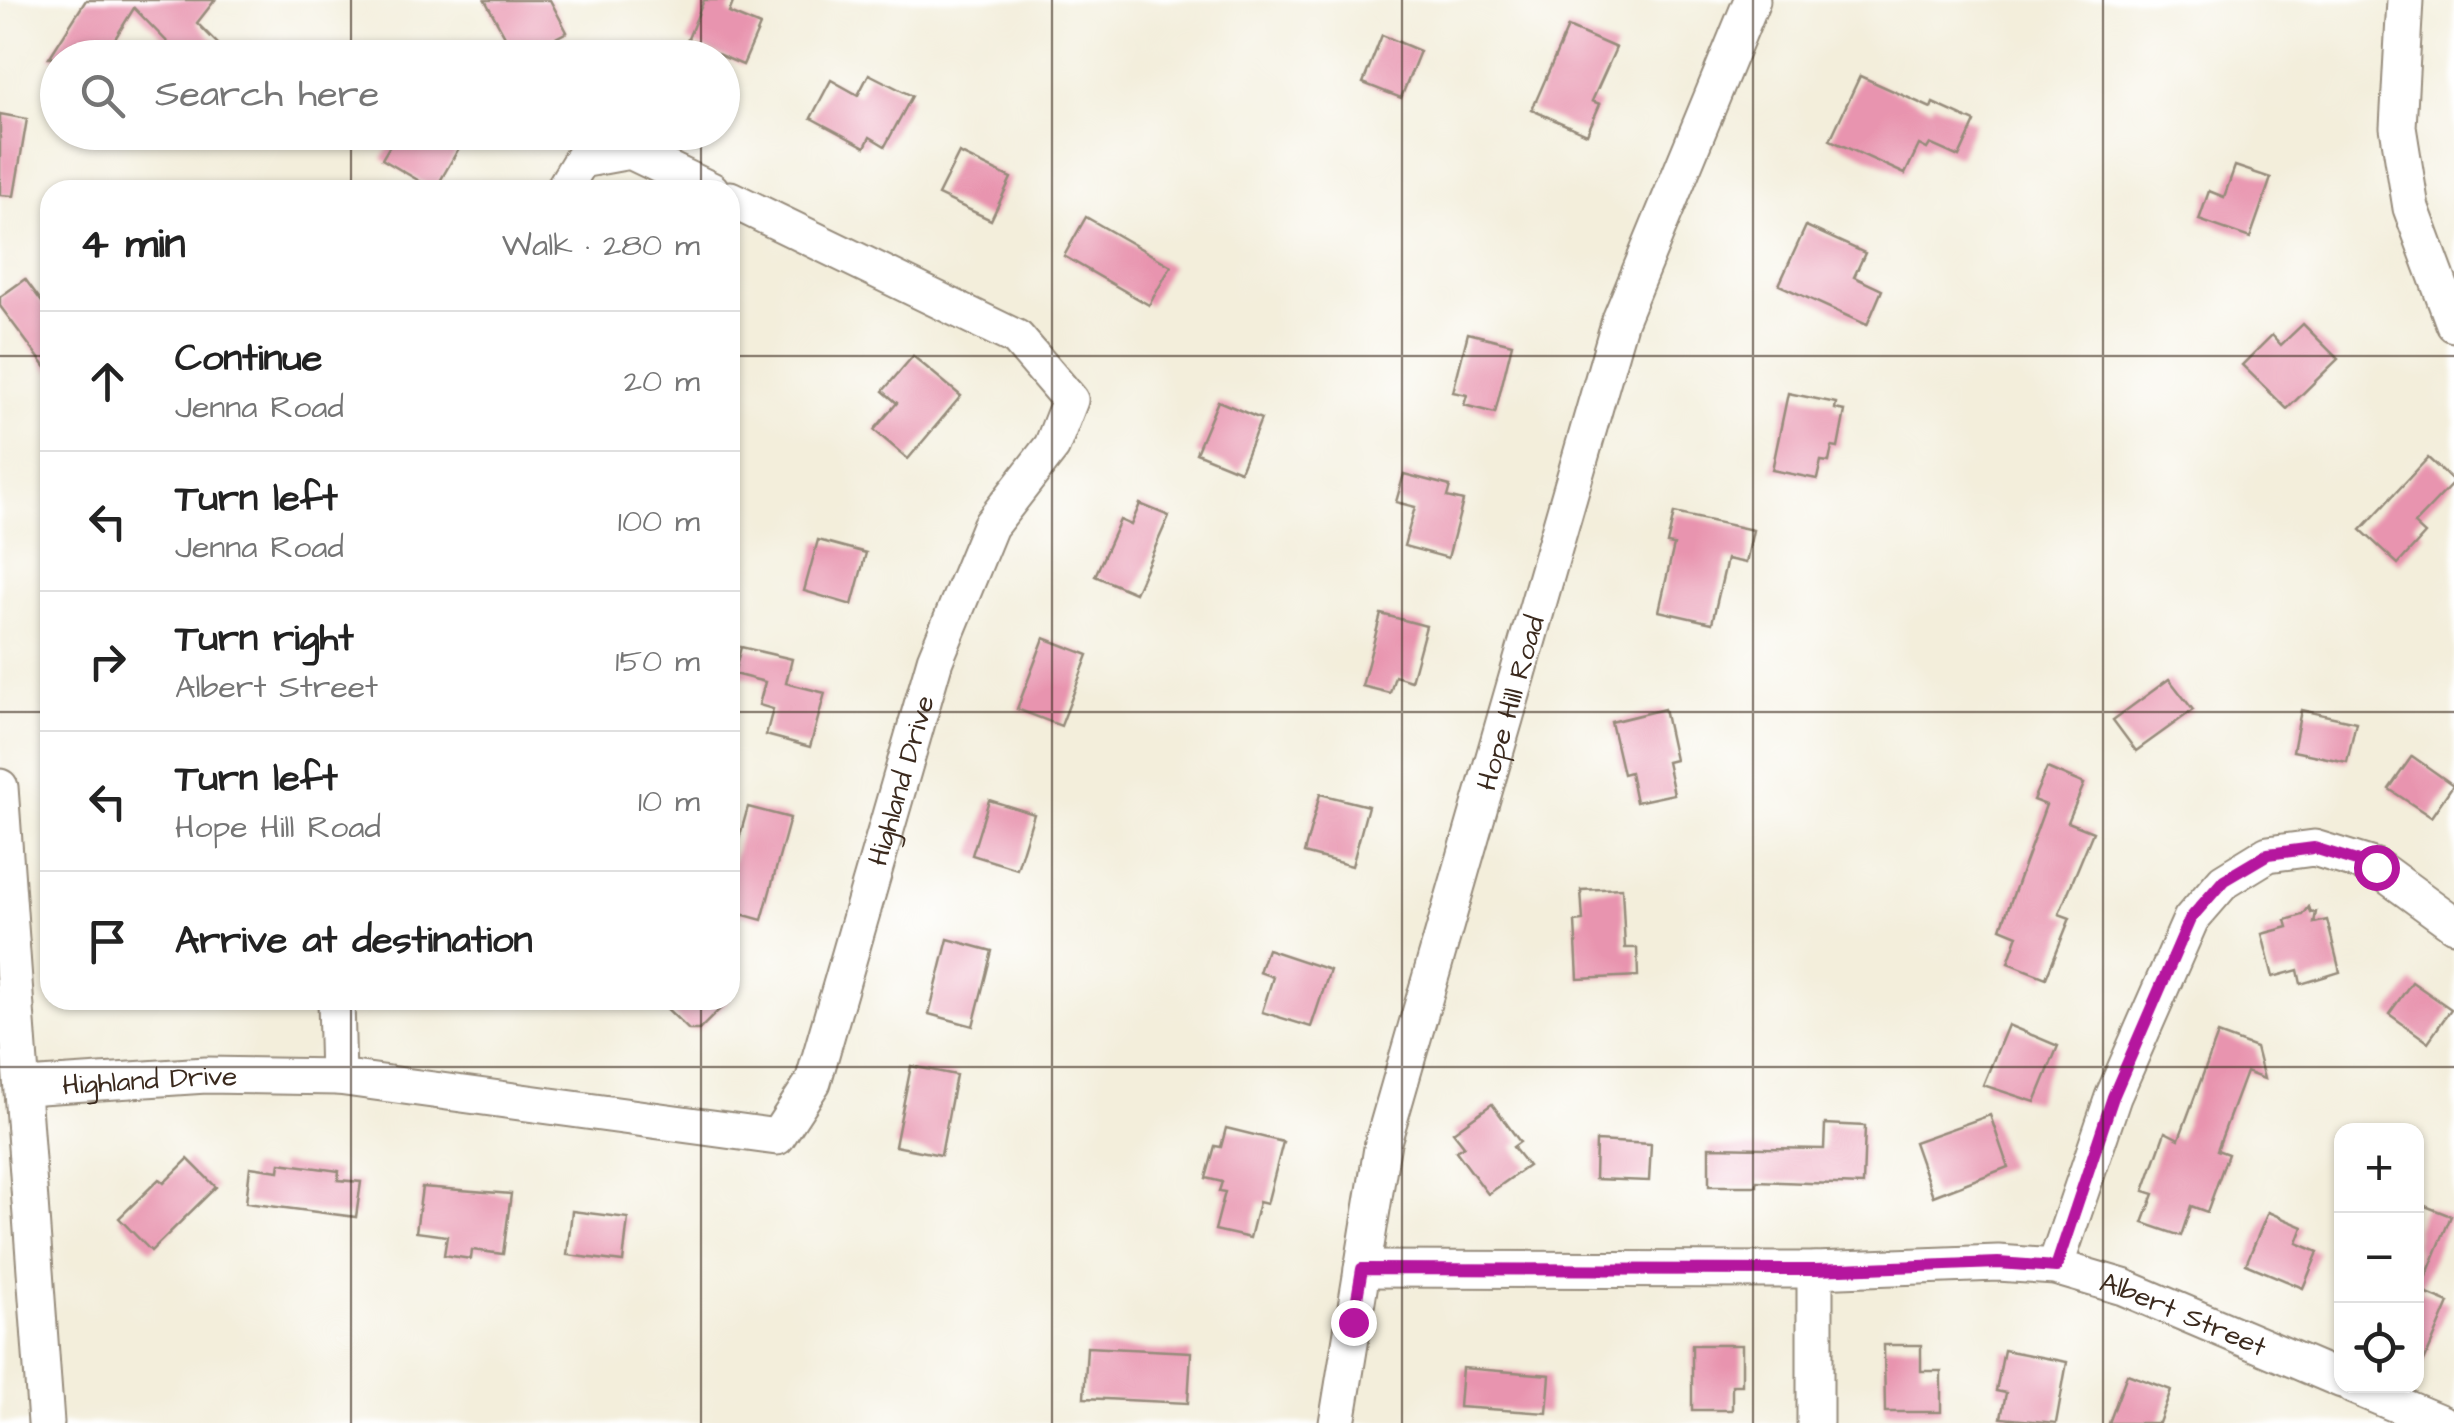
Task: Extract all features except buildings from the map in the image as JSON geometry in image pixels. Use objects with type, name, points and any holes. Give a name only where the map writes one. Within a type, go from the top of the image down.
[{"type":"street","name":"Hope Hill Road","points":[[1337,1423],[1383,1142],[1620,320],[1752,0]]},
{"type":"street","points":[[2404,0],[2398,126],[2411,208],[2454,324]]},
{"type":"street","points":[[568,180],[581,160],[630,151],[690,180]]},
{"type":"street","name":"Highland Drive","points":[[24,1087],[206,1075],[338,1077],[776,1137],[813,1082],[935,660],[990,526],[1052,446],[1070,400],[1018,338],[740,204]]},
{"type":"street","points":[[0,787],[46,1423]]},
{"type":"street","points":[[2056,1267],[2113,1097],[2190,919],[2224,880],[2268,854],[2314,848],[2376,867],[2454,924]]},
{"type":"street","points":[[336,1010],[338,1077]]},
{"type":"street","name":"Albert Street","points":[[1362,1269],[1815,1270],[1998,1263],[2056,1267],[2123,1287],[2334,1377]]},
{"type":"street","points":[[1815,1270],[1815,1423]]},
{"type":"street","points":[[2370,1393],[2441,1423]]},
{"type":"route","points":[[1353,1322],[1362,1269],[1815,1270],[1998,1263],[2056,1267],[2113,1097],[2190,919],[2224,880],[2268,854],[2314,848],[2376,867]]}]
